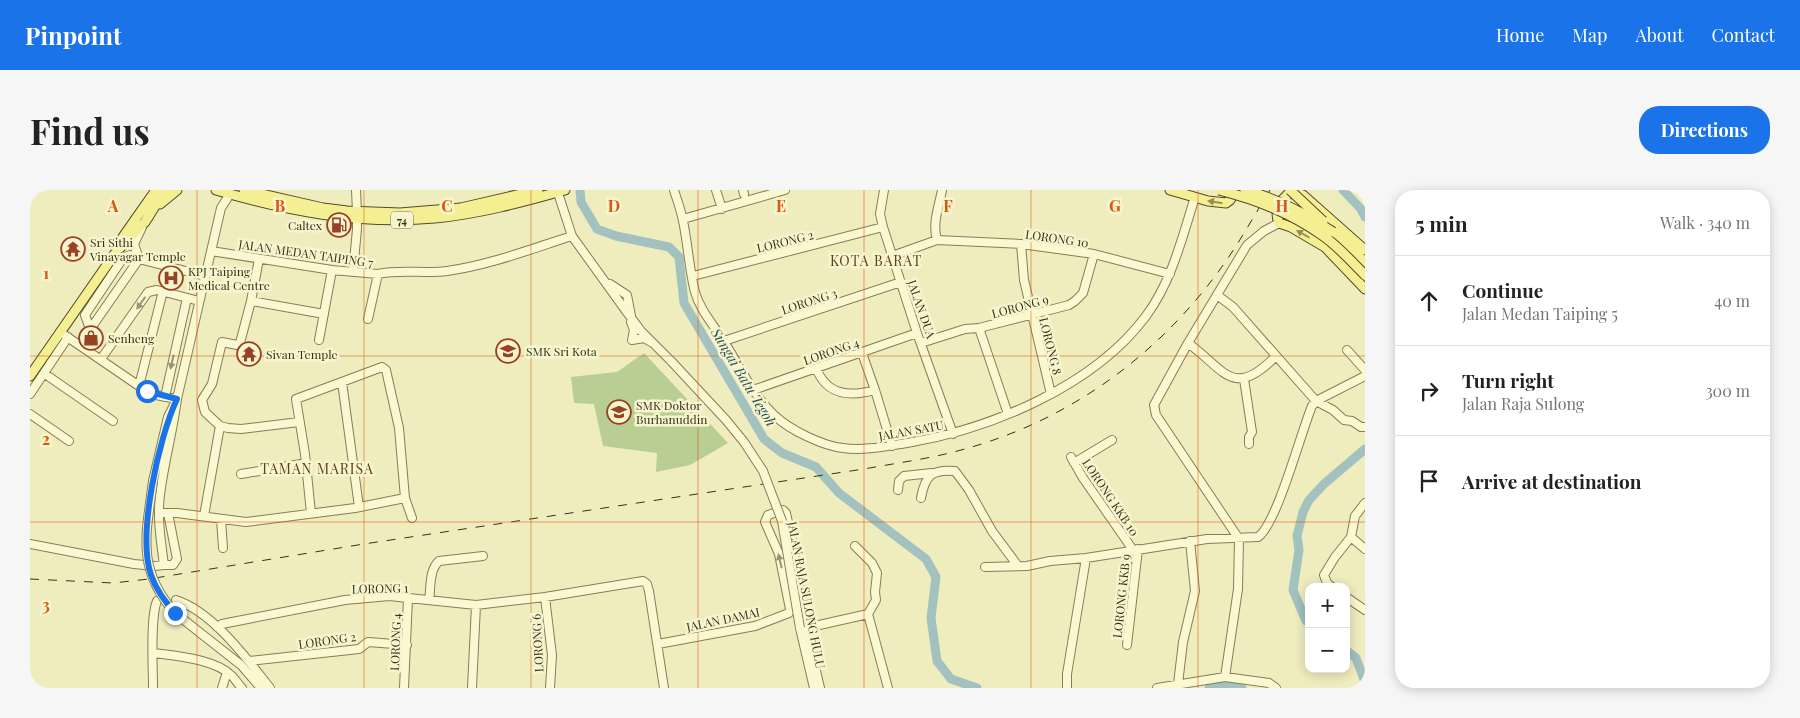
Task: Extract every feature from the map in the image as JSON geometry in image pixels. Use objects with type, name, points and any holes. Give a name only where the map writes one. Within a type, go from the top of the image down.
[{"type":"main road","points":[[30,376],[64,334],[116,252],[123,237],[156,190]]},
{"type":"main road","points":[[116,252],[145,222],[165,190]]},
{"type":"main road","points":[[151,213],[177,190]]},
{"type":"main road","name":"74","points":[[216,190],[314,214],[357,215],[461,208],[538,190]]},
{"type":"main road","name":"74","points":[[244,190],[357,215],[409,220],[462,215],[560,191]]},
{"type":"main road","points":[[1170,190],[1191,194],[1218,203],[1226,203],[1235,191]]},
{"type":"main road","points":[[1219,190],[1268,204],[1289,215],[1323,235],[1365,274]]},
{"type":"main road","points":[[1245,190],[1286,204],[1333,232]]},
{"type":"main road","points":[[1290,190],[1365,262]]},
{"type":"main road","points":[[1365,250],[1303,195],[1288,194],[1278,206],[1278,223],[1291,227],[1325,248],[1365,289]]},
{"type":"street","points":[[353,272],[357,229],[356,190]]},
{"type":"street","name":"JALAN SATU","points":[[674,190],[683,219],[699,304],[753,390],[775,416],[818,441],[832,446],[854,449],[892,446],[953,434],[982,425],[1051,394],[1077,379],[1136,328],[1160,295],[1170,274],[1191,194]]},
{"type":"street","points":[[716,190],[722,209]]},
{"type":"street","points":[[683,219],[786,190]]},
{"type":"street","name":"JALAN DUA","points":[[884,190],[880,214],[883,227],[917,333],[953,434]]},
{"type":"street","points":[[938,240],[935,233],[942,190]]},
{"type":"street","points":[[560,191],[572,236],[626,311],[634,330],[632,340],[644,338],[653,343]]},
{"type":"street","points":[[164,565],[159,513],[160,495],[174,425],[177,399],[221,208],[230,194]]},
{"type":"street","points":[[139,259],[134,244],[145,222]]},
{"type":"street","points":[[1224,677],[1238,589],[1239,539],[1156,415],[1154,405],[1188,343],[1247,245],[1264,231],[1278,223]]},
{"type":"street","name":"LORONG 2","points":[[693,276],[883,227]]},
{"type":"street","name":"JALAN MEDAN TAIPING 7","points":[[211,251],[353,272],[378,274],[444,272],[472,267],[572,236]]},
{"type":"street","name":"LORONG 10","points":[[892,256],[938,240],[1021,244],[1094,254],[1170,274]]},
{"type":"street","name":"LORONG 8","points":[[1021,244],[1024,280],[1051,394]]},
{"type":"street","name":"LORONG 9","points":[[921,343],[965,329],[979,328],[1069,305],[1083,293],[1094,254]]},
{"type":"street","points":[[90,329],[85,315],[123,258],[130,255],[205,276]]},
{"type":"street","points":[[80,344],[139,259]]},
{"type":"street","points":[[259,259],[240,343],[237,345],[222,342],[212,384],[202,400],[205,412],[220,426],[241,429],[299,422]]},
{"type":"street","points":[[319,340],[332,270]]},
{"type":"street","points":[[368,319],[378,274]]},
{"type":"street","points":[[603,278],[627,296],[632,318]]},
{"type":"street","name":"LORONG 3","points":[[724,341],[901,282]]},
{"type":"street","points":[[101,360],[148,292],[157,290],[199,301]]},
{"type":"street","points":[[139,386],[162,291]]},
{"type":"street","points":[[1217,295],[1233,308],[1316,401],[1333,410],[1342,419],[1352,420],[1361,427],[1365,427]]},
{"type":"street","points":[[165,397],[187,298]]},
{"type":"street","points":[[251,301],[324,314]]},
{"type":"street","name":"JALAN RAJA SULONG HULU","points":[[626,311],[653,343],[726,420],[744,442],[763,471],[782,520],[814,688]]},
{"type":"street","points":[[979,328],[1008,414]]},
{"type":"street","name":"LORONG 4","points":[[753,390],[917,333]]},
{"type":"street","points":[[30,394],[45,374],[64,334],[147,391],[177,399]]},
{"type":"street","points":[[1188,343],[1225,375],[1244,379],[1255,374],[1276,356]]},
{"type":"street","points":[[1347,350],[1365,370]]},
{"type":"street","points":[[862,352],[892,446]]},
{"type":"street","points":[[311,513],[307,463],[296,399],[382,367],[386,370],[399,428],[405,498],[412,518]]},
{"type":"street","points":[[816,368],[826,384],[840,392],[859,395],[875,390]]},
{"type":"street","points":[[45,374],[113,422]]},
{"type":"street","points":[[985,567],[1018,566],[1086,558],[1226,537],[1239,539],[1258,537],[1268,527],[1306,419],[1316,401],[1365,376]]},
{"type":"street","points":[[1244,379],[1252,432],[1249,437],[1250,444]]},
{"type":"street","points":[[342,382],[359,507]]},
{"type":"street","points":[[177,399],[168,417],[153,481],[146,532],[147,558],[151,574],[159,592],[175,613],[242,665],[261,688]]},
{"type":"street","points":[[30,414],[69,441]]},
{"type":"street","points":[[204,516],[220,426]]},
{"type":"street","name":"LORONG KKB 10","points":[[1112,440],[1073,460],[1083,478],[1136,549]]},
{"type":"street","points":[[241,474],[307,463]]},
{"type":"street","points":[[898,490],[899,481],[904,476],[955,471],[960,476],[992,531],[1018,566]]},
{"type":"street","points":[[921,498],[923,485],[927,477],[932,474]]},
{"type":"street","points":[[159,513],[204,516],[246,522],[359,507],[405,498]]},
{"type":"street","points":[[1327,583],[1324,575],[1351,537],[1355,516],[1365,503]]},
{"type":"street","name":"JALAN DAMAI","points":[[658,644],[755,626],[789,613],[790,609],[778,554],[765,522],[768,516],[779,510],[786,513],[792,541],[803,628]]},
{"type":"street","points":[[30,544],[134,564],[173,565],[176,559],[168,513]]},
{"type":"street","points":[[221,519],[223,548]]},
{"type":"street","points":[[1351,537],[1365,549]]},
{"type":"street","points":[[1178,684],[1183,642],[1194,591],[1190,541]]},
{"type":"street","points":[[855,546],[872,563],[878,573],[875,592],[876,600],[868,614],[888,688]]},
{"type":"street","name":"LORONG KKB 9","points":[[1127,645],[1136,549]]},
{"type":"street","points":[[429,600],[432,572],[434,566],[439,561],[483,556]]},
{"type":"street","points":[[1067,688],[1067,674],[1086,558]]},
{"type":"street","name":"LORONG 1","points":[[217,627],[222,624],[345,600],[389,596],[476,605],[546,597],[643,581],[647,584],[650,591],[658,644]]},
{"type":"street","name":"LORONG 6","points":[[546,597],[552,655],[550,688]]},
{"type":"street","name":"LORONG 4","points":[[404,688],[408,598]]},
{"type":"street","points":[[176,600],[192,607],[217,627],[270,688]]},
{"type":"street","points":[[1350,600],[1365,610]]},
{"type":"street","points":[[153,688],[155,608],[157,601]]},
{"type":"street","points":[[472,688],[476,605]]},
{"type":"street","points":[[820,688],[803,628],[868,614]]},
{"type":"street","name":"LORONG 2","points":[[248,661],[359,649],[368,642],[407,645]]},
{"type":"street","points":[[658,644],[664,688]]},
{"type":"street","points":[[154,653],[194,659],[218,667],[227,672],[242,688]]},
{"type":"street","points":[[222,688],[227,672]]},
{"type":"street","points":[[1157,688],[1224,677],[1269,683],[1276,688]]},
{"type":"green space","points":[[644,353],[728,443],[690,465],[656,472],[657,453],[603,446],[594,404],[574,403],[571,377],[617,372]]},
{"type":"waterway","name":"Sungai Batu Tegoh","points":[[580,190],[581,202],[597,229],[616,236],[669,247],[679,257],[684,303],[764,439],[782,453],[816,467],[839,493],[926,559],[936,577],[931,618],[937,661],[951,679],[977,688]]},
{"type":"waterway","points":[[1343,190],[1361,209],[1365,217]]},
{"type":"waterway","points":[[1305,619],[1293,590],[1299,550],[1297,536],[1303,512],[1309,500],[1324,484],[1365,449]]},
{"type":"waterway","points":[[1350,653],[1356,658],[1365,682]]},
{"type":"waterway","name":"Sungai Batu Tegoh","points":[[1209,688],[1227,685],[1242,688]]},
{"type":"railway","points":[[30,579],[113,583],[149,579],[364,544],[864,469],[961,450],[1001,437],[1039,421],[1076,402],[1143,354],[1201,294],[1232,252],[1270,190]]},
{"type":"place","name":"Caltex","points":[[339,225]]},
{"type":"place","name":"Sri Sithi Vinayagar Temple","points":[[73,249]]},
{"type":"place","name":"KPJ Taiping Medical Centre","points":[[171,278]]},
{"type":"place","name":"Senheng","points":[[91,338]]},
{"type":"place","name":"SMK Sri Kota","points":[[508,351]]},
{"type":"place","name":"Sivan Temple","points":[[249,354]]},
{"type":"place","name":"SMK Doktor Burhanuddin","points":[[619,412]]},
{"type":"district","name":"KOTA BARAT","points":[[876,260]]},
{"type":"district","name":"TAMAN MARISA","points":[[317,468]]},
{"type":"route","points":[[147,391],[177,399],[168,417],[162,441],[153,481],[146,532],[147,558],[151,574],[159,592],[175,613]]}]
